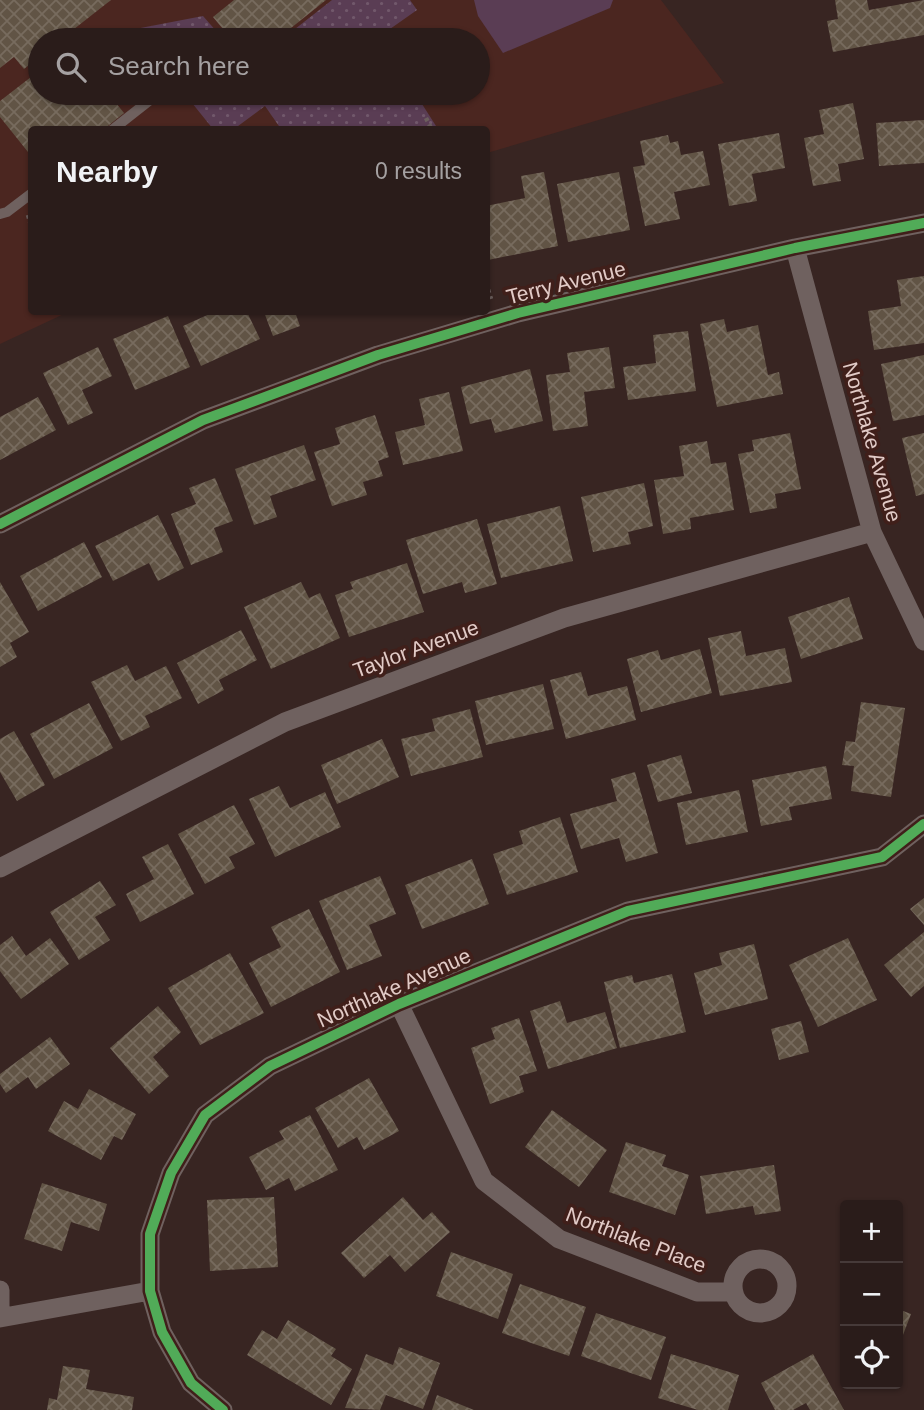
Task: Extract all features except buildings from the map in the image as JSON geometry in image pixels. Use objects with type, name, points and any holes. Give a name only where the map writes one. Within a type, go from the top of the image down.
[{"type":"street","name":"Terry Avenue","points":[[0,524],[202,420],[378,355],[518,313],[795,248],[924,223]]},
{"type":"street","name":"Northlake Avenue","points":[[795,248],[872,532],[924,641]]},
{"type":"street","name":"Taylor Avenue","points":[[0,868],[285,722],[565,618],[872,532]]},
{"type":"street","name":"Northlake Avenue","points":[[223,1410],[191,1382],[162,1332],[150,1291],[150,1234],[171,1173],[205,1115],[270,1066],[399,1004],[628,911],[881,857],[924,824]]},
{"type":"street","name":"Northlake Place","points":[[399,1004],[484,1181],[559,1239],[697,1292],[733,1292]]},
{"type":"street","points":[[0,1290],[0,1307]]},
{"type":"street","points":[[0,1318],[150,1291]]},
{"type":"lane","points":[[117,126],[144,105]]},
{"type":"lane","points":[[0,214],[8,212],[28,195]]},
{"type":"path","points":[[426,118],[430,126]]},
{"type":"shaded area","points":[[0,0],[661,0],[724,83],[490,152],[490,126],[28,126],[28,315],[62,315],[0,344]]},
{"type":"shaded area","points":[[332,0],[410,0],[417,10],[391,28],[296,28]]},
{"type":"shaded area","points":[[474,0],[613,0],[610,8],[503,53],[490,34],[490,28],[486,28],[478,16]]},
{"type":"shaded area","points":[[203,16],[214,28],[140,28]]},
{"type":"shaded area","points":[[194,105],[423,105],[436,126],[279,126],[265,106],[238,126],[211,126]]},
{"type":"cycle path","points":[[0,524],[203,420],[378,355],[518,313],[795,248],[924,223]]},
{"type":"cycle path","points":[[223,1410],[191,1383],[162,1332],[150,1291],[150,1234],[171,1173],[205,1115],[270,1066],[399,1004],[628,911],[882,857],[924,824]]}]
